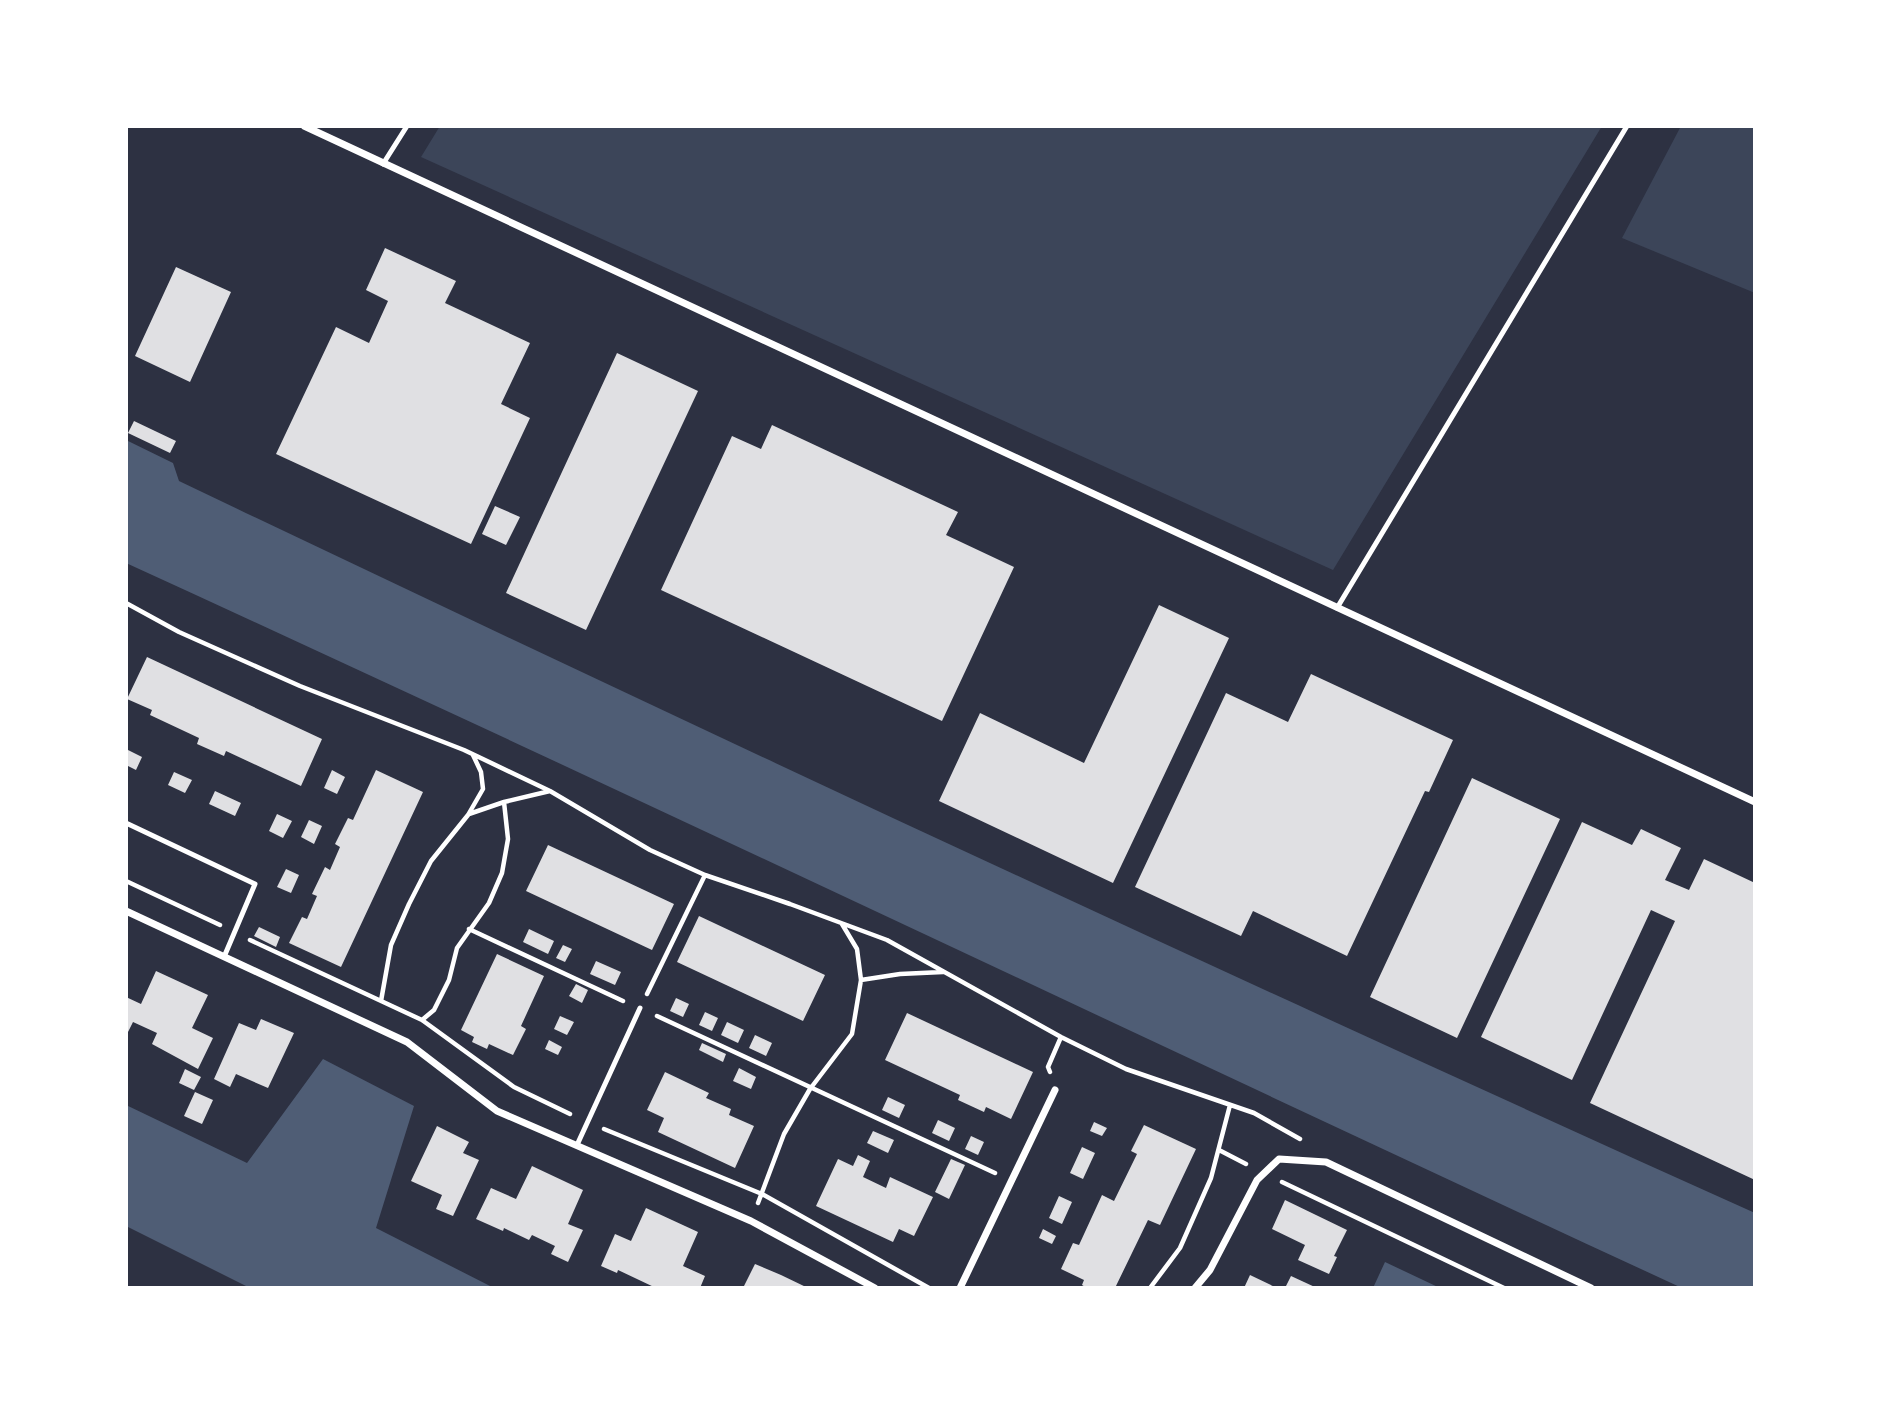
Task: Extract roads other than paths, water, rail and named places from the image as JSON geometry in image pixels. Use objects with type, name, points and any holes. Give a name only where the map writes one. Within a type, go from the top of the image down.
[{"type":"street","points":[[304,126],[1755,802]]},
{"type":"street","points":[[126,911],[407,1042],[497,1111],[751,1221],[875,1288]]},
{"type":"street","points":[[960,1288],[1055,1090]]},
{"type":"street","points":[[1195,1288],[1210,1270],[1257,1180],[1279,1159],[1326,1162],[1591,1288]]},
{"type":"lane","points":[[383,164],[407,126]]},
{"type":"lane","points":[[1337,608],[1627,126]]},
{"type":"lane","points":[[126,823],[255,884],[224,957]]},
{"type":"lane","points":[[577,1145],[640,1008]]}]
